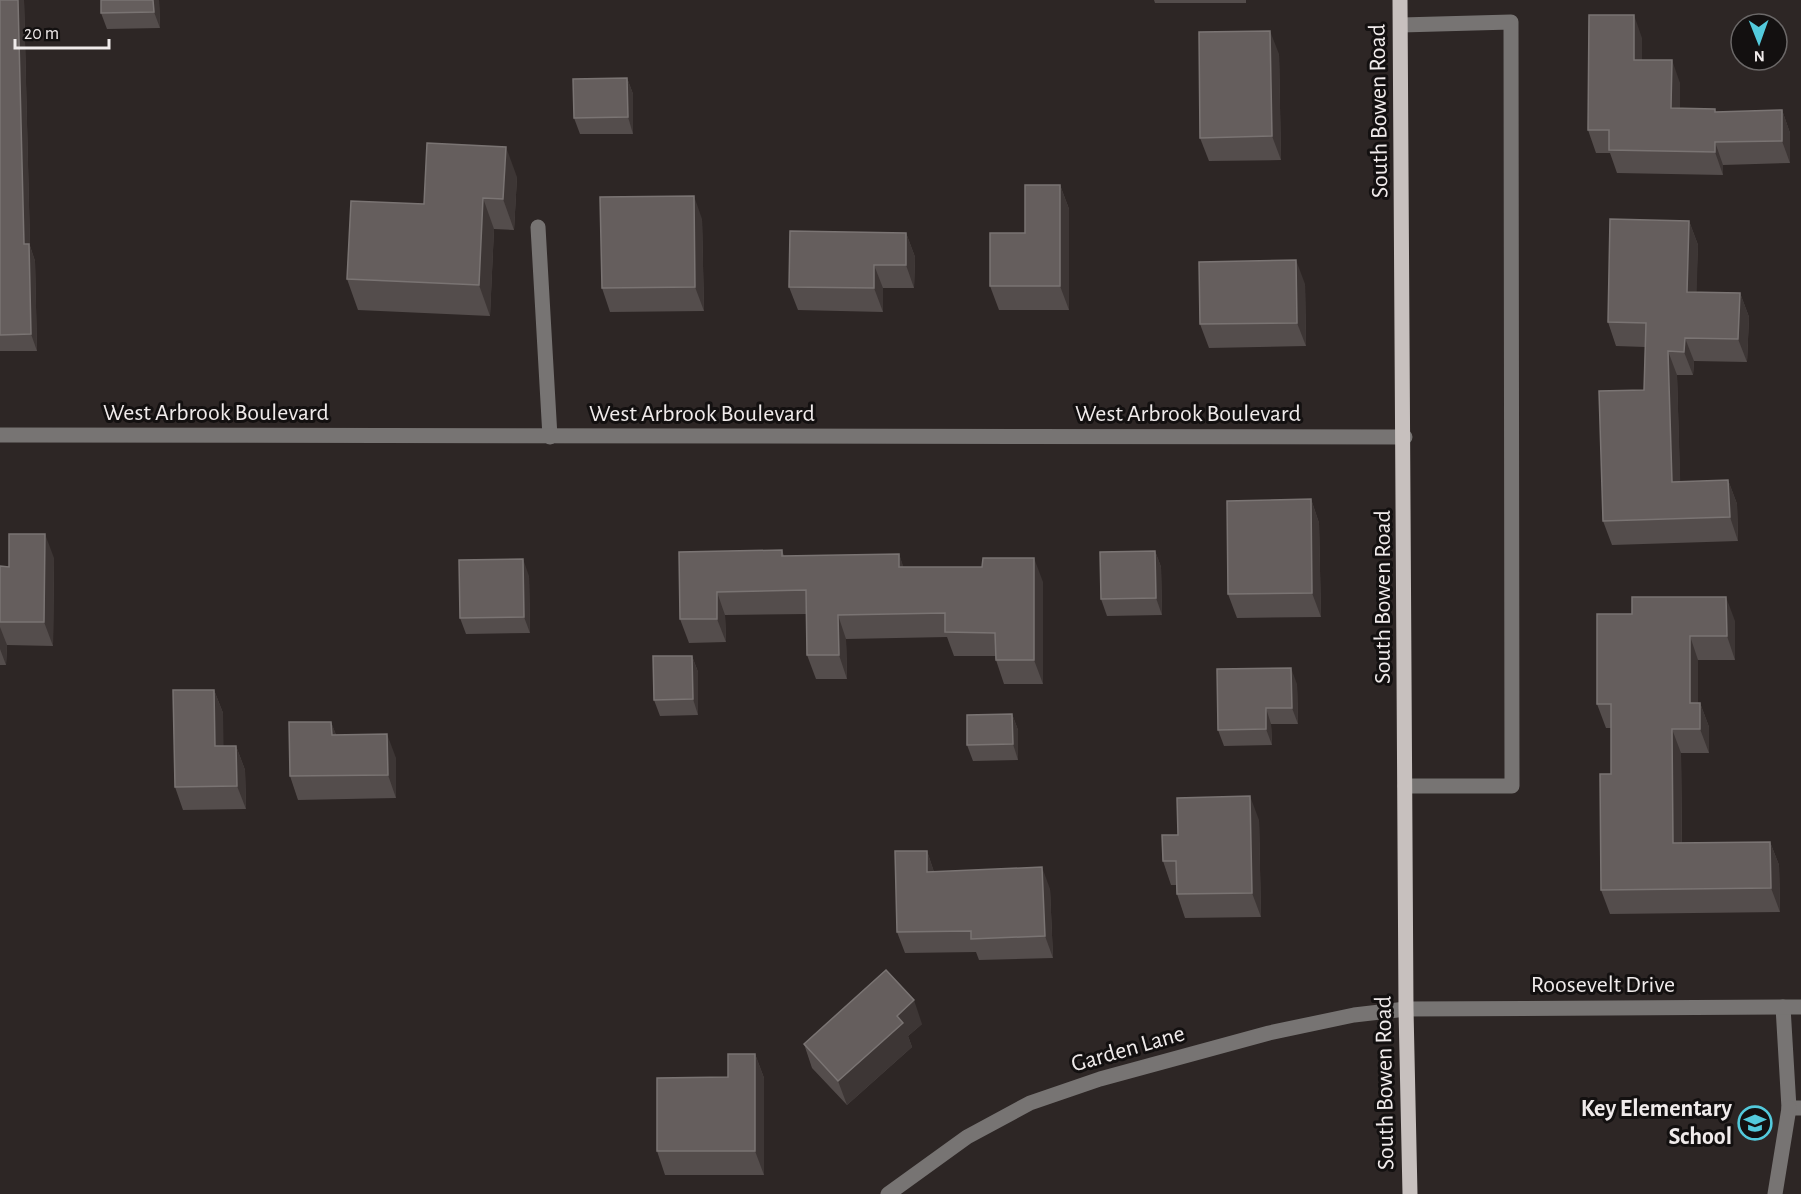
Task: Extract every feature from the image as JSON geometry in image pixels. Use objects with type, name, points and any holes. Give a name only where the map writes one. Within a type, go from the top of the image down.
[{"type":"main road","name":"South Bowen Road","points":[[1400,0],[1405,437],[1406,1009],[1410,1194]]},
{"type":"street","points":[[1401,25],[1511,22],[1512,786],[1405,786]]},
{"type":"street","points":[[538,227],[550,436]]},
{"type":"street","name":"West Arbrook Boulevard","points":[[0,435],[1405,437]]},
{"type":"street","points":[[1775,1194],[1795,1108],[1783,1006]]},
{"type":"street","name":"Roosevelt Drive","points":[[1406,1009],[1801,1007]]},
{"type":"street","name":"Garden Lane","points":[[888,1194],[967,1137],[1030,1104],[1100,1078],[1269,1033],[1354,1015],[1406,1009]]},
{"type":"building","points":[[0,0],[18,0],[24,244],[29,244],[31,334],[0,335]]},
{"type":"building","points":[[101,0],[153,0],[154,12],[101,13]]},
{"type":"building","points":[[1589,15],[1634,15],[1634,60],[1672,60],[1671,108],[1715,109],[1715,112],[1782,110],[1782,141],[1715,142],[1715,152],[1609,150],[1609,130],[1588,130]]},
{"type":"building","points":[[1270,31],[1272,136],[1200,138],[1199,32]]},
{"type":"building","points":[[627,78],[628,117],[574,118],[573,79]]},
{"type":"building","points":[[427,143],[506,147],[503,199],[483,198],[479,285],[347,279],[351,201],[424,204]]},
{"type":"building","points":[[1025,185],[1060,185],[1060,286],[990,286],[990,233],[1025,233]]},
{"type":"building","points":[[694,196],[695,287],[602,288],[600,197]]},
{"type":"building","points":[[1610,219],[1689,221],[1687,292],[1740,293],[1738,339],[1685,338],[1684,352],[1668,351],[1672,482],[1728,480],[1730,517],[1603,521],[1599,391],[1644,390],[1646,323],[1608,322]]},
{"type":"building","points":[[790,231],[906,233],[906,265],[874,265],[874,288],[789,287]]},
{"type":"building","points":[[1296,260],[1297,323],[1200,324],[1199,262]]},
{"type":"building","points":[[1311,499],[1312,593],[1228,594],[1227,501]]},
{"type":"building","points":[[9,534],[45,534],[44,622],[0,622],[0,566],[9,567]]},
{"type":"building","points":[[782,550],[782,556],[899,554],[899,567],[982,567],[983,558],[1034,558],[1034,660],[996,660],[995,633],[945,632],[945,613],[838,615],[839,655],[807,655],[806,590],[717,592],[717,619],[680,619],[679,552]]},
{"type":"building","points":[[1155,551],[1156,598],[1101,599],[1100,552]]},
{"type":"building","points":[[523,559],[524,617],[460,618],[459,560]]},
{"type":"building","points":[[1632,597],[1726,597],[1727,636],[1690,636],[1690,703],[1700,703],[1700,729],[1672,729],[1673,843],[1770,842],[1771,888],[1601,890],[1600,774],[1611,774],[1611,704],[1597,704],[1597,614],[1632,614]]},
{"type":"building","points":[[653,656],[692,656],[693,699],[654,700]]},
{"type":"building","points":[[1291,668],[1292,708],[1266,708],[1266,729],[1218,730],[1217,669]]},
{"type":"building","points":[[173,690],[214,690],[215,746],[236,746],[237,786],[175,787]]},
{"type":"building","points":[[1012,714],[1013,744],[967,745],[967,715]]},
{"type":"building","points":[[289,722],[331,722],[332,735],[387,734],[388,775],[290,776]]},
{"type":"building","points":[[1250,796],[1252,893],[1177,894],[1176,861],[1163,861],[1162,835],[1178,835],[1177,798]]},
{"type":"building","points":[[895,851],[927,851],[927,872],[1042,867],[1045,936],[971,939],[971,931],[897,932]]},
{"type":"building","points":[[886,970],[914,1000],[897,1016],[903,1023],[838,1081],[804,1044]]},
{"type":"building","points":[[728,1054],[755,1054],[755,1151],[657,1151],[657,1078],[728,1077]]},
{"type":"place","name":"Key Elementary School","points":[[1755,1123]]}]
